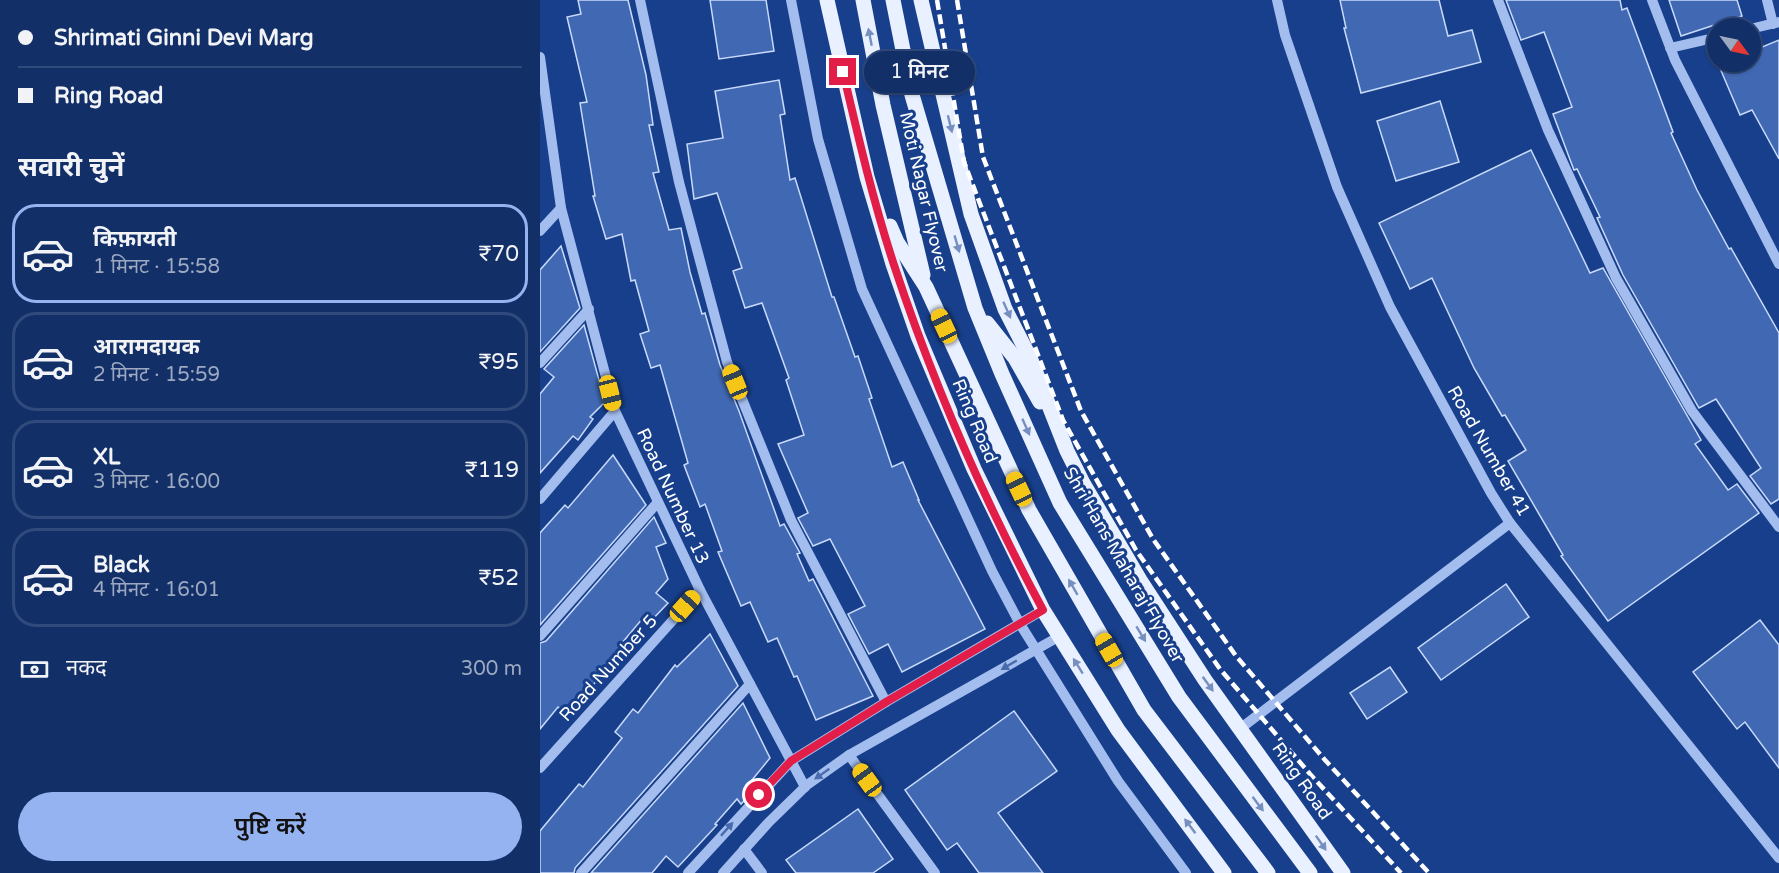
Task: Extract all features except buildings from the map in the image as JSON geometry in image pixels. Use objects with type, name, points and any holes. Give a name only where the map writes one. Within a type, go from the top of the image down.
[{"type":"main road","name":"Ring Road","points":[[827,0],[867,177],[893,264],[918,336],[974,469],[1043,610],[1118,730],[1224,873]]},
{"type":"main road","name":"Moti Nagar Flyover","points":[[863,0],[883,105],[926,287]]},
{"type":"main road","name":"Shri Hans Maharaj Flyover","points":[[893,0],[912,95],[975,308],[1060,503],[1173,687],[1310,873]]},
{"type":"main road","name":"Ring Road","points":[[921,0],[971,214],[1005,309],[1031,360],[1067,451],[1083,483],[1140,580],[1205,680],[1343,873]]},
{"type":"main road","points":[[867,177],[897,242],[926,287],[1029,510],[1144,710],[1268,873]]},
{"type":"main road","points":[[975,308],[1015,358],[1067,451]]},
{"type":"street","points":[[640,0],[679,182],[727,362],[791,520],[886,702]]},
{"type":"street","points":[[791,0],[818,139],[862,289],[992,571],[1020,624],[1118,781],[1186,873]]},
{"type":"street","name":"Road Number 41","points":[[1277,0],[1285,35],[1337,187],[1390,307],[1491,493],[1510,523],[1779,858]]},
{"type":"street","points":[[1498,0],[1548,130],[1616,278],[1692,411],[1779,527]]},
{"type":"street","points":[[1652,0],[1675,60],[1779,264]]},
{"type":"street","points":[[1761,26],[1776,23],[1767,0]]},
{"type":"street","points":[[1670,48],[1707,40]]},
{"type":"street","name":"Road Number 13","points":[[540,57],[542,85],[561,208],[615,411],[700,590],[805,787]]},
{"type":"street","points":[[540,231],[561,208]]},
{"type":"street","points":[[540,363],[589,309]]},
{"type":"street","points":[[540,499],[615,411]]},
{"type":"street","points":[[540,636],[658,502]]},
{"type":"street","points":[[1241,728],[1510,523]]},
{"type":"street","name":"Road Number 5","points":[[540,768],[700,590]]},
{"type":"street","points":[[688,873],[791,761],[1043,610]]},
{"type":"street","points":[[723,873],[769,822],[805,787],[849,756],[1060,636]]},
{"type":"street","points":[[581,873],[750,684]]},
{"type":"street","points":[[849,756],[935,873]]},
{"type":"street","points":[[744,849],[762,873]]},
{"type":"railway","points":[[937,0],[964,162],[1063,420],[1136,550],[1220,669],[1310,774],[1401,873]]},
{"type":"railway","points":[[957,0],[983,157],[1081,411],[1153,539],[1236,656],[1325,760],[1429,873]]},
{"type":"route","points":[[759,795],[791,761],[1043,610],[974,469],[918,336],[893,264],[867,177],[843,72]]}]
